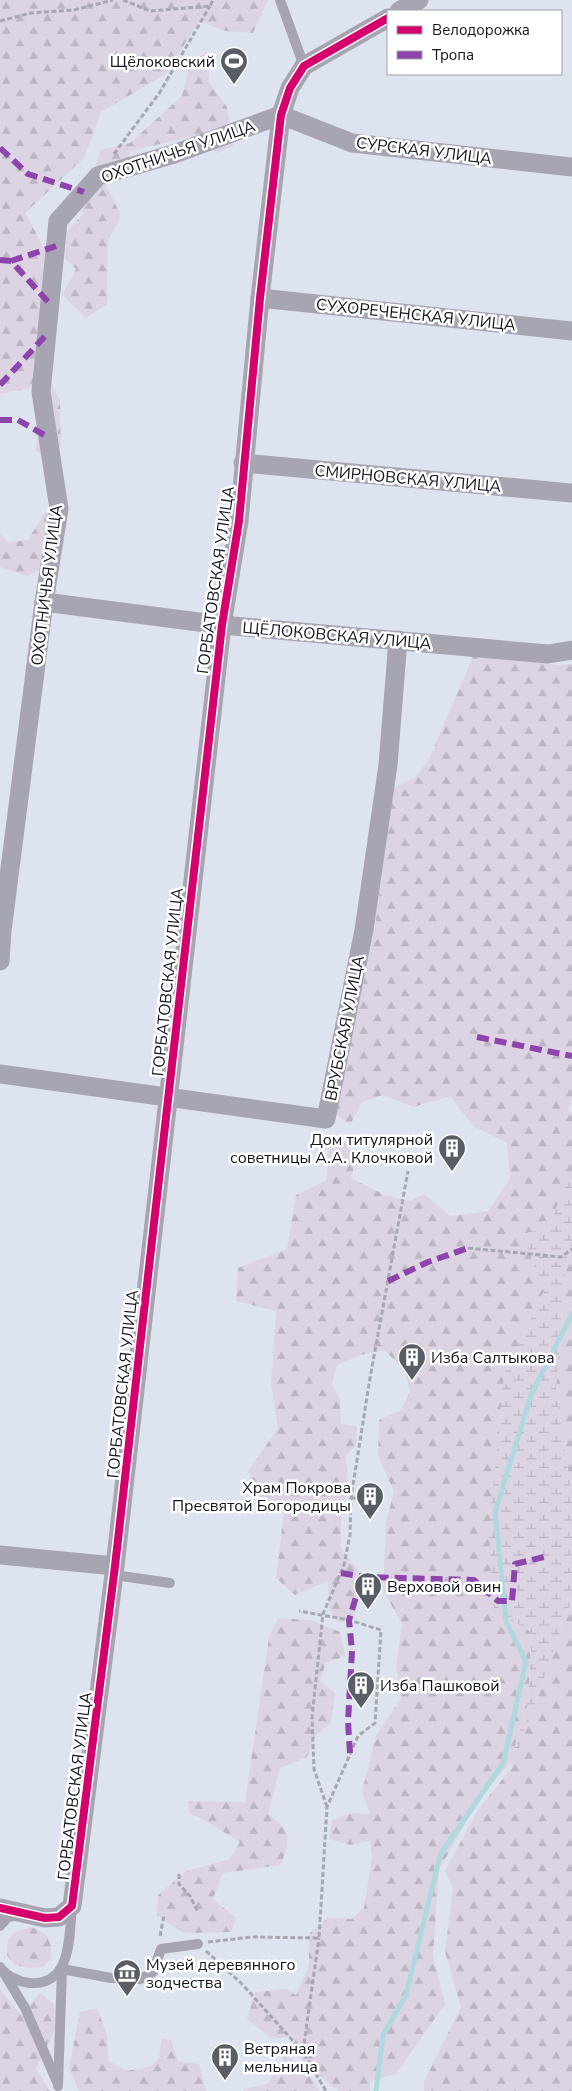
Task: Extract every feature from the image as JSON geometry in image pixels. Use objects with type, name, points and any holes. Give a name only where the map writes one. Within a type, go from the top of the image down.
[{"type":"street","points":[[401,10],[419,0]]},
{"type":"street","points":[[304,66],[387,19]]},
{"type":"street","name":"ГОРБАТОВСКАЯ УЛИЦА","points":[[72,1906],[114,1571],[222,625],[239,522],[243,463],[260,298],[281,115],[290,88],[304,66]]},
{"type":"street","name":"ОХОТНИЧЬЯ УЛИЦА","points":[[0,961],[2,931],[44,602],[59,509],[41,392],[58,221],[98,176],[174,154],[281,115]]},
{"type":"street","name":"СУРСКАЯ УЛИЦА","points":[[281,115],[352,143],[572,167]]},
{"type":"street","name":"СУХОРЕЧЕНСКАЯ УЛИЦА","points":[[260,298],[572,330]]},
{"type":"street","name":"СМИРНОВСКАЯ УЛИЦА","points":[[243,463],[572,493]]},
{"type":"street","name":"ЩЁЛОКОВСКАЯ УЛИЦА","points":[[44,602],[222,625],[548,654],[572,650]]},
{"type":"street","name":"ВРУБСКАЯ УЛИЦА","points":[[0,1074],[326,1120],[364,930],[388,765],[398,640]]},
{"type":"street","points":[[0,1555],[114,1571]]},
{"type":"street","points":[[0,1908],[45,1918],[59,1917],[72,1906]]},
{"type":"lane","points":[[280,0],[304,66]]},
{"type":"lane","points":[[114,1571],[170,1583]]},
{"type":"lane","points":[[59,2088],[62,1969],[69,1940],[72,1906]]},
{"type":"lane","points":[[0,1926],[8,1917],[26,1914]]},
{"type":"lane","points":[[62,1969],[111,1978],[141,1979],[154,1972],[161,1949],[198,1944]]},
{"type":"lane","points":[[2,1970],[25,1982],[40,1983],[53,1978],[62,1969]]},
{"type":"lane","points":[[2,1970],[24,2008],[59,2088]]},
{"type":"path","points":[[0,21],[31,12],[74,10],[114,0]]},
{"type":"path","points":[[123,0],[150,11],[210,6]]},
{"type":"path","points":[[98,176],[160,92],[213,0]]},
{"type":"path","points":[[327,1807],[314,1769],[312,1717],[323,1614],[344,1565],[350,1534],[351,1498],[370,1378],[408,1171]]},
{"type":"path","points":[[468,1248],[561,1257],[572,1249]]},
{"type":"path","points":[[351,1498],[372,1498]]},
{"type":"path","points":[[299,1611],[323,1614],[381,1630],[375,1723],[358,1736],[327,1807],[319,1938],[303,2052]]},
{"type":"path","points":[[179,1874],[179,1884],[190,1896],[198,1912]]},
{"type":"path","points":[[161,1949],[160,1938],[164,1915]]},
{"type":"path","points":[[198,1944],[252,1937],[319,1938]]},
{"type":"path","points":[[198,1944],[242,1984],[303,2052],[326,2091]]},
{"type":"green space","points":[[0,0],[268,0],[253,33],[226,31],[199,21],[166,74],[101,112],[84,158],[25,213],[47,253],[39,361],[60,400],[61,445],[49,460],[36,451],[42,405],[31,388],[0,394]]},
{"type":"green space","points":[[207,52],[209,82],[227,107],[233,146],[218,153],[189,137],[131,151],[122,179],[106,185],[121,216],[108,241],[107,304],[86,318],[62,295],[76,269],[65,258],[66,233],[82,215],[100,150],[130,143],[182,96],[190,64]]},
{"type":"green space","points":[[45,512],[65,527],[57,562],[27,576],[0,567],[0,534],[8,542],[28,540]]},
{"type":"green space","points":[[474,654],[558,665],[572,664],[572,1098],[568,1110],[572,1113],[572,1169],[548,1229],[521,1234],[545,1289],[504,1375],[494,1608],[532,1632],[528,1704],[509,1764],[479,1799],[439,1870],[433,1955],[445,2004],[396,2074],[370,2081],[370,2091],[339,2091],[315,2073],[297,2055],[294,2036],[272,2039],[247,2019],[255,1992],[286,1989],[296,1995],[309,1965],[309,1934],[328,1918],[351,1919],[364,1908],[372,1858],[370,1841],[350,1845],[329,1839],[332,1820],[352,1813],[370,1814],[362,1791],[376,1736],[401,1698],[396,1668],[402,1624],[383,1590],[386,1522],[394,1492],[378,1455],[379,1420],[400,1411],[410,1392],[404,1369],[384,1350],[361,1355],[337,1365],[332,1384],[340,1399],[341,1424],[357,1426],[356,1444],[346,1457],[348,1490],[341,1509],[341,1548],[358,1571],[355,1618],[338,1623],[329,1609],[328,1581],[295,1595],[276,1578],[284,1511],[264,1506],[248,1471],[278,1428],[271,1384],[276,1311],[236,1301],[238,1268],[287,1249],[296,1195],[327,1180],[329,1143],[344,1141],[356,1159],[351,1178],[385,1195],[410,1201],[424,1194],[450,1216],[488,1211],[510,1178],[507,1143],[473,1126],[450,1096],[413,1107],[383,1095],[362,1102],[350,1125],[336,1114],[375,926],[393,788],[416,777],[429,759]]},
{"type":"green space","points":[[572,1169],[572,1242],[567,1255],[556,1388],[572,1497],[572,1598],[513,1766],[509,1764],[528,1704],[532,1633],[494,1608],[489,1530],[504,1375],[545,1289],[521,1234],[548,1229]]},
{"type":"green space","points":[[572,1242],[572,1497],[556,1388],[567,1254]]},
{"type":"green space","points":[[572,1598],[572,2091],[424,2091],[424,2082],[461,2007],[445,1952],[453,1888],[445,1871],[478,1810],[513,1766]]},
{"type":"green space","points":[[278,1618],[311,1620],[340,1632],[345,1656],[326,1663],[320,1681],[335,1693],[331,1723],[316,1735],[307,1757],[280,1768],[268,1814],[282,1826],[287,1836],[287,1847],[281,1865],[223,1873],[213,1899],[236,1918],[231,1932],[183,1933],[157,1915],[158,1895],[186,1871],[230,1859],[240,1842],[189,1813],[188,1801],[245,1802],[269,1637]]},
{"type":"green space","points":[[32,1927],[47,1935],[51,1946],[51,1959],[43,1967],[29,1968],[15,1965],[7,1955],[8,1940],[15,1932]]},
{"type":"green space","points":[[0,1989],[21,2015],[40,1993],[54,2004],[55,2029],[36,2069],[50,2091],[0,2091]]},
{"type":"green space","points":[[97,2008],[107,2035],[109,2061],[127,2071],[151,2066],[159,2058],[162,2038],[171,2040],[178,2061],[199,2064],[206,2091],[79,2091],[69,2068],[80,2012]]},
{"type":"green space","points":[[286,2054],[308,2073],[320,2091],[243,2091],[244,2089],[267,2084]]},
{"type":"waterway","points":[[376,2091],[383,2035],[406,1995],[440,1855],[503,1763],[526,1662],[506,1621],[495,1512],[531,1395],[572,1314]]},
{"type":"marked path","points":[[0,148],[28,174],[84,192]]},
{"type":"marked path","points":[[11,261],[56,246]]},
{"type":"marked path","points":[[0,260],[11,261],[50,304]]},
{"type":"marked path","points":[[0,385],[47,334]]},
{"type":"marked path","points":[[0,420],[18,420],[48,437]]},
{"type":"marked path","points":[[477,1037],[572,1056]]},
{"type":"marked path","points":[[388,1281],[428,1262],[468,1248]]},
{"type":"marked path","points":[[341,1573],[365,1577],[474,1580],[498,1601],[512,1601],[515,1564],[544,1557]]},
{"type":"marked path","points":[[350,1753],[348,1722],[352,1651],[349,1620],[362,1577]]},
{"type":"cycle path","points":[[0,1908],[45,1918],[59,1917],[72,1906],[115,1566],[222,625],[239,521],[260,298],[281,115],[290,88],[304,66],[387,19]]},
{"type":"place","name":"Щёлоковский","points":[[234,85]]},
{"type":"place","name":"Дом титулярной советницы А.А. Клочковой","points":[[452,1172]]},
{"type":"place","name":"Изба Салтыкова","points":[[412,1381]]},
{"type":"place","name":"Храм Покрова Пресвятой Богородицы","points":[[370,1520]]},
{"type":"place","name":"Верховой овин","points":[[368,1610]]},
{"type":"place","name":"Изба Пашковой","points":[[361,1709]]},
{"type":"place","name":"Музей деревянного зодчества","points":[[127,1997]]},
{"type":"place","name":"Ветряная мельница","points":[[225,2081]]}]
